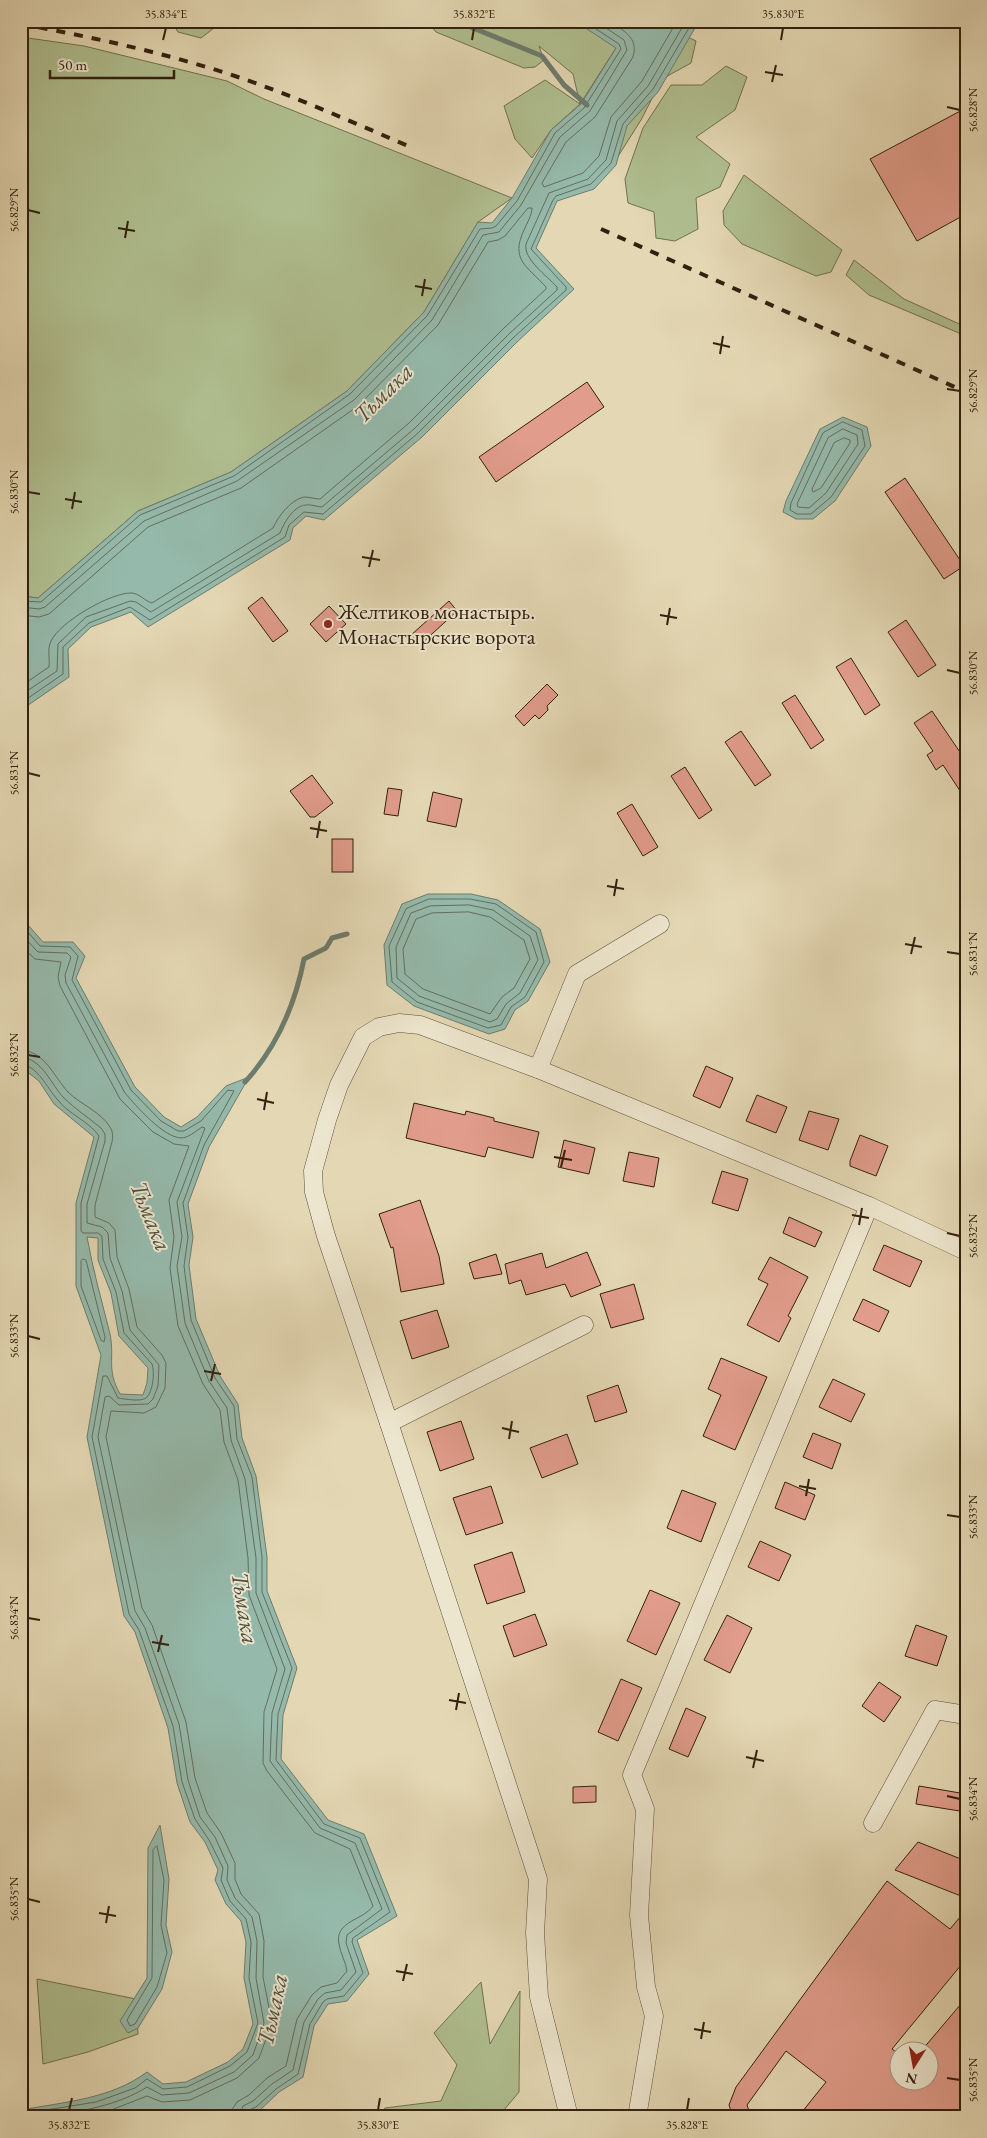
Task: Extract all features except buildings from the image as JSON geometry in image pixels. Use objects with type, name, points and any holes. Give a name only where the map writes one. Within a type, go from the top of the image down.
[{"type":"street","points":[[538,1069],[578,974],[660,924]]},
{"type":"street","points":[[569,2117],[539,1997],[535,1933],[538,1879],[389,1422],[326,1236],[314,1192],[313,1172],[319,1143],[339,1085],[363,1038],[379,1027],[399,1023],[420,1025],[538,1069],[869,1206],[966,1251]]},
{"type":"street","points":[[638,2117],[654,2016],[646,1987],[639,1915],[645,1809],[632,1775],[869,1206]]},
{"type":"street","points":[[389,1422],[584,1326]]},
{"type":"street","points":[[873,1823],[935,1710],[966,1715]]},
{"type":"shaded area","points":[[171,21],[223,21],[201,38],[178,32]]},
{"type":"shaded area","points":[[427,21],[628,21],[616,48],[580,104],[573,74],[539,46],[544,60],[535,67],[524,68],[436,32]]},
{"type":"shaded area","points":[[680,33],[696,41],[691,63],[662,79],[641,120],[605,177],[602,136]]},
{"type":"shaded area","points":[[21,37],[84,46],[227,81],[264,99],[512,198],[478,222],[424,312],[347,391],[231,472],[138,511],[38,598],[21,596]]},
{"type":"shaded area","points":[[726,66],[747,77],[735,110],[696,137],[730,164],[720,187],[696,198],[698,229],[675,241],[656,238],[654,212],[628,203],[625,179],[643,128],[671,85],[702,85]]},
{"type":"shaded area","points":[[545,80],[580,104],[551,130],[532,158],[515,139],[504,106]]},
{"type":"shaded area","points":[[744,175],[842,250],[831,272],[816,276],[742,244],[724,225],[723,211]]},
{"type":"shaded area","points":[[854,260],[904,299],[966,327],[966,336],[869,295],[846,275]]},
{"type":"shaded area","points":[[37,1979],[136,1999],[138,2034],[88,2052],[43,2064]]},
{"type":"shaded area","points":[[481,1982],[490,2044],[520,1991],[519,2092],[498,2117],[376,2117],[385,2108],[441,2101],[457,2065],[434,2033]]},
{"type":"water","name":"Тьмака","points":[[592,21],[699,21],[658,92],[627,126],[616,165],[594,189],[557,201],[536,248],[574,289],[517,342],[422,437],[324,520],[306,516],[293,528],[290,540],[148,627],[131,612],[91,627],[68,649],[69,677],[21,710],[21,596],[38,598],[138,511],[231,472],[347,391],[424,312],[478,222],[492,223],[512,198],[551,130],[581,104],[616,48],[587,29]]},
{"type":"water","points":[[843,417],[867,427],[871,446],[835,501],[813,519],[796,519],[783,512],[786,501],[820,429]]},
{"type":"water","points":[[428,894],[471,894],[498,900],[540,929],[550,962],[528,1001],[515,1010],[505,1029],[489,1034],[414,1006],[387,985],[384,945],[402,904]]},
{"type":"water","name":"Тьмака","points":[[21,917],[43,942],[73,942],[85,956],[76,978],[135,1087],[164,1117],[181,1127],[197,1117],[226,1086],[249,1077],[209,1147],[188,1204],[193,1237],[189,1265],[196,1319],[220,1376],[238,1404],[242,1438],[256,1476],[267,1557],[267,1591],[297,1668],[283,1715],[281,1759],[328,1820],[364,1834],[397,1916],[357,1940],[369,1974],[347,2001],[328,2004],[314,2026],[303,2077],[279,2092],[259,2111],[244,2117],[21,2117],[21,2110],[70,2102],[103,2094],[133,2081],[147,2072],[163,2084],[186,2082],[228,2062],[243,2049],[253,2024],[244,1978],[246,1942],[241,1921],[226,1904],[215,1880],[218,1870],[205,1842],[190,1822],[177,1783],[168,1728],[135,1632],[124,1616],[87,1437],[101,1355],[76,1286],[76,1203],[94,1137],[54,1104],[39,1081],[21,1067]],"holes":[[[87,1237],[98,1238],[98,1260],[111,1293],[119,1336],[148,1368],[147,1383],[143,1395],[120,1394],[113,1377],[110,1334]]]},
{"type":"water","points":[[160,1825],[169,1879],[166,1925],[172,1952],[162,1989],[138,2028],[128,2033],[120,2021],[147,1978],[148,1848]]},
{"type":"waterway","points":[[456,21],[542,56],[564,85],[587,105]]},
{"type":"waterway","points":[[245,1082],[256,1069],[283,1025],[290,1009],[304,959],[326,948],[332,938],[347,934]]},
{"type":"railway","points":[[21,24],[131,47],[224,72],[306,103],[413,148]]},
{"type":"railway","points":[[601,229],[966,392]]},
{"type":"place","name":"Желтиков монастырь. Монастырские ворота","points":[[328,624]]}]
